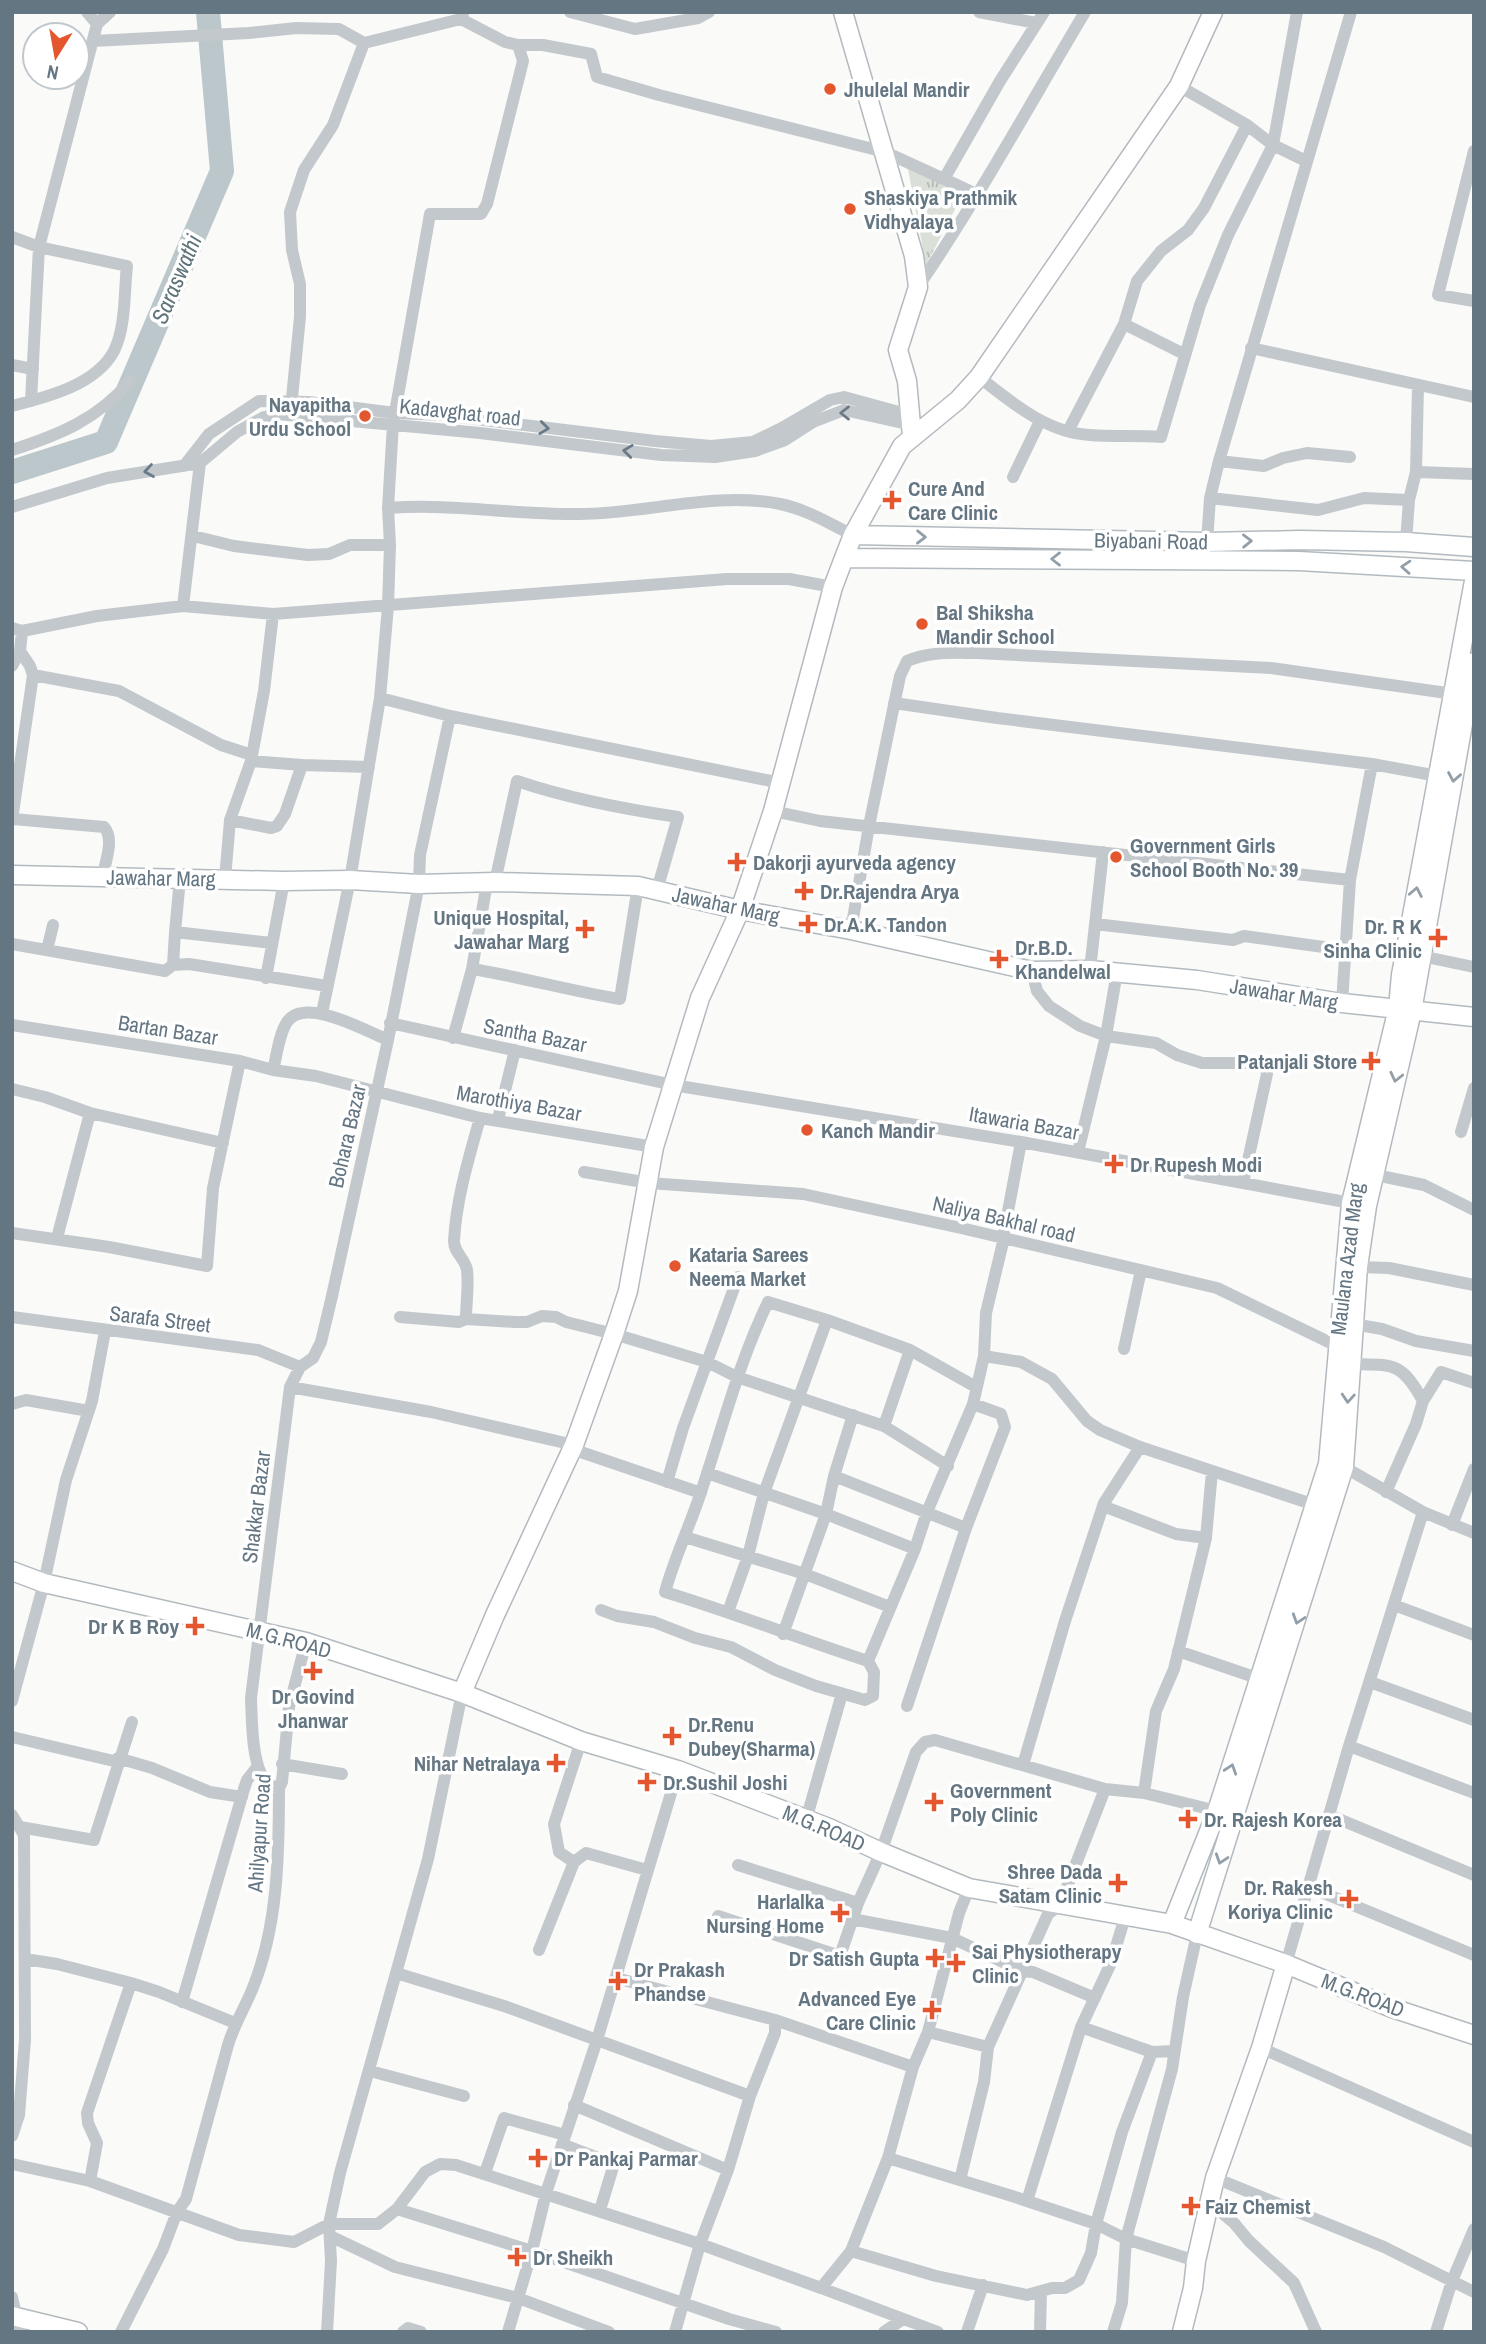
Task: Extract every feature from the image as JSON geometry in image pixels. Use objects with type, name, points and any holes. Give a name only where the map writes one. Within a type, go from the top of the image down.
[{"type":"street","points":[[88,12],[97,23]]},
{"type":"street","points":[[31,401],[39,247],[97,23],[110,12]]},
{"type":"street","points":[[570,12],[635,29],[698,18],[709,12]]},
{"type":"street","points":[[843,12],[914,256],[918,287]]},
{"type":"street","points":[[944,179],[1040,17],[979,12]]},
{"type":"street","points":[[327,2332],[331,2261],[329,2230],[346,2148],[428,1859],[462,1693],[573,1447],[614,1334],[628,1292],[654,1147],[700,998],[740,910],[773,811],[833,587],[853,535],[911,425],[906,381],[898,350],[918,287],[954,235],[1085,12]]},
{"type":"street","points":[[911,425],[958,400],[979,377],[1179,86],[1213,12]]},
{"type":"street","points":[[979,377],[1040,421],[1068,431],[1088,435],[1161,437],[1184,354],[1228,235],[1273,145],[1297,12]]},
{"type":"street","points":[[1207,542],[1210,498],[1219,461],[1351,12]]},
{"type":"street","points":[[93,41],[296,28],[339,29],[364,43],[462,16],[505,43],[543,45],[591,54],[597,77],[885,152],[976,194]]},
{"type":"street","points":[[291,414],[290,401],[300,317],[300,284],[292,250],[290,212],[304,170],[334,125],[364,43]]},
{"type":"street","points":[[321,1013],[350,880],[380,698],[388,606],[388,508],[394,418],[430,214],[481,214],[487,204],[523,61],[518,45]]},
{"type":"street","points":[[1179,86],[1247,125],[1273,145],[1306,161]]},
{"type":"street","points":[[1068,431],[1124,324],[1137,281],[1161,251],[1188,230],[1203,208],[1247,125]]},
{"type":"street","points":[[1474,151],[1438,295],[1474,301]]},
{"type":"street","points":[[12,237],[39,247],[127,266],[121,328],[115,350],[103,368],[80,383],[12,406]]},
{"type":"street","points":[[1124,324],[1184,354]]},
{"type":"street","points":[[1251,348],[1474,397]]},
{"type":"street","points":[[12,365],[33,369]]},
{"type":"street","points":[[12,450],[47,438],[92,416],[111,403],[130,381]]},
{"type":"street","points":[[1406,542],[1409,500],[1416,472],[1418,386]]},
{"type":"street","points":[[184,466],[209,434],[259,401],[290,401],[394,418]]},
{"type":"street","name":"Kadavghat road","points":[[12,507],[107,478],[200,463],[237,432],[277,414],[394,418],[661,455],[715,457],[755,451],[785,440],[813,422],[844,410],[911,425]]},
{"type":"street","points":[[1013,477],[1040,421]]},
{"type":"street","points":[[1219,461],[1264,466],[1283,458],[1307,453],[1350,457]]},
{"type":"street","points":[[183,606],[200,463]]},
{"type":"street","points":[[1416,472],[1474,474]]},
{"type":"street","points":[[1210,498],[1318,510],[1364,498],[1409,500]]},
{"type":"street","points":[[388,508],[428,505],[580,514],[739,500],[779,504],[802,510],[853,535]]},
{"type":"street","name":"Biyabani Road","points":[[853,535],[1207,542],[1406,542],[1474,547]]},
{"type":"street","points":[[192,536],[221,544],[308,555],[329,554],[350,545],[390,545]]},
{"type":"street","name":"Biyabani Road","points":[[844,558],[1299,561],[1474,571]]},
{"type":"street","points":[[12,666],[19,651],[17,629],[183,606],[273,614],[727,579],[789,579],[833,587]]},
{"type":"street","name":"Maulana Azad Marg","points":[[1405,1009],[1401,975],[1474,581]]},
{"type":"street","points":[[225,879],[230,820],[252,758],[264,691],[273,614]]},
{"type":"street","points":[[19,651],[33,675],[12,820],[104,827],[109,832],[109,840],[102,878]]},
{"type":"street","points":[[851,930],[900,676],[908,661],[920,655],[938,653],[1271,668],[1454,694]]},
{"type":"street","name":"Maulana Azad Marg","points":[[1336,1465],[1337,1346],[1359,1205],[1405,1009],[1422,956],[1467,736],[1474,662]]},
{"type":"street","points":[[33,675],[119,691],[221,745],[252,758],[302,765],[369,766]]},
{"type":"street","points":[[380,698],[450,716],[781,783]]},
{"type":"street","points":[[894,703],[1010,720],[1372,764],[1438,776]]},
{"type":"street","name":"Bohara Bazar","points":[[290,1387],[300,1367],[313,1359],[321,1342],[388,1040],[419,884],[420,855],[450,716]]},
{"type":"street","points":[[1342,1003],[1350,880],[1372,764]]},
{"type":"street","points":[[230,820],[271,828],[277,826],[285,814],[302,765]]},
{"type":"street","points":[[453,1038],[517,781],[553,793],[617,808],[678,817],[657,890]]},
{"type":"street","points":[[773,811],[820,821],[1350,880]]},
{"type":"street","points":[[1090,970],[1102,852]]},
{"type":"street","name":"Jawahar Marg","points":[[12,875],[638,886],[1032,971],[1117,972],[1342,1003],[1474,1017]]},
{"type":"street","points":[[173,965],[180,879]]},
{"type":"street","points":[[266,978],[285,881]]},
{"type":"street","points":[[472,969],[620,999],[638,886]]},
{"type":"street","points":[[1095,924],[1233,940],[1244,936],[1345,950]]},
{"type":"street","points":[[47,950],[53,925]]},
{"type":"street","points":[[175,932],[272,943]]},
{"type":"street","points":[[12,944],[165,971],[173,965],[189,964],[327,986]]},
{"type":"street","points":[[1422,956],[1474,967]]},
{"type":"street","points":[[1032,971],[1037,991],[1058,1014],[1080,1026],[1106,1036],[1156,1043],[1177,1055],[1202,1063],[1253,1063],[1266,1069],[1243,1183]]},
{"type":"street","points":[[1078,1152],[1106,1036],[1117,972]]},
{"type":"street","points":[[273,1070],[286,1023],[297,1014],[321,1013],[388,1040]]},
{"type":"street","name":"Santha Bazar","points":[[390,1023],[673,1085]]},
{"type":"street","name":"Bartan Bazar","points":[[12,1025],[240,1061],[273,1070],[316,1076]]},
{"type":"street","points":[[498,1119],[515,1050]]},
{"type":"street","points":[[12,1233],[57,1238],[207,1266],[213,1188],[240,1061]]},
{"type":"street","name":"Marothiya Bazar","points":[[316,1076],[480,1118],[654,1147]]},
{"type":"street","name":"Itawaria Bazar","points":[[673,1085],[1021,1142],[1359,1205]]},
{"type":"street","points":[[1461,1132],[1474,1088]]},
{"type":"street","points":[[12,1089],[90,1113],[223,1143]]},
{"type":"street","points":[[57,1238],[90,1113]]},
{"type":"street","points":[[466,1319],[467,1271],[454,1243],[460,1198],[480,1118]]},
{"type":"street","points":[[868,1661],[973,1404],[984,1356],[986,1313],[1021,1142]]},
{"type":"street","name":"Naliya Bakhal road","points":[[584,1172],[649,1183],[803,1194],[1003,1238],[1217,1288],[1337,1346]]},
{"type":"street","points":[[1365,1173],[1424,1185],[1474,1210]]},
{"type":"street","name":"Maulana Azad Marg","points":[[1197,1934],[1336,1465],[1350,1364],[1358,1268],[1359,1205]]},
{"type":"street","points":[[1358,1268],[1389,1268],[1474,1285]]},
{"type":"street","points":[[1124,1349],[1141,1270]]},
{"type":"street","points":[[667,1482],[738,1277]]},
{"type":"street","points":[[601,1610],[617,1616],[654,1622],[695,1638],[732,1647],[775,1670],[845,1695],[865,1700],[873,1696],[874,1672],[868,1661],[665,1592],[674,1560],[701,1493],[751,1338],[768,1302],[911,1350],[976,1387]]},
{"type":"street","points":[[400,1317],[459,1322],[466,1319],[527,1322],[542,1316],[556,1317],[707,1362],[737,1377],[884,1426],[948,1466]]},
{"type":"street","name":"Sarafa Street","points":[[12,1317],[258,1350],[300,1367]]},
{"type":"street","points":[[728,1612],[748,1556],[764,1493],[827,1320]]},
{"type":"street","points":[[1353,1324],[1382,1329],[1416,1341],[1474,1352]]},
{"type":"street","points":[[12,1701],[44,1583],[66,1480],[89,1411],[105,1331]]},
{"type":"street","points":[[884,1426],[911,1350]]},
{"type":"street","points":[[984,1356],[1021,1362],[1052,1379],[1087,1421],[1100,1430],[1140,1447],[1324,1508]]},
{"type":"street","points":[[1350,1364],[1390,1365],[1409,1377],[1423,1401]]},
{"type":"street","points":[[1386,1492],[1416,1424],[1423,1401],[1441,1372],[1474,1383]]},
{"type":"street","points":[[290,1387],[431,1412],[573,1447],[701,1493]]},
{"type":"street","name":"Shakkar Bazar","points":[[258,1766],[251,1698],[290,1387]]},
{"type":"street","points":[[12,1404],[26,1400],[89,1411]]},
{"type":"street","points":[[907,1706],[966,1528],[1005,1427],[1001,1414],[973,1404]]},
{"type":"street","points":[[783,1634],[825,1514],[853,1415]]},
{"type":"street","points":[[1023,1765],[1103,1506],[1140,1447]]},
{"type":"street","points":[[1336,1465],[1423,1512],[1474,1533]]},
{"type":"street","points":[[1452,1525],[1474,1469]]},
{"type":"street","points":[[1144,1793],[1156,1711],[1174,1669],[1206,1538],[1212,1471]]},
{"type":"street","points":[[707,1472],[915,1549]]},
{"type":"street","points":[[834,1476],[966,1528]]},
{"type":"street","points":[[1103,1506],[1176,1534],[1206,1538]]},
{"type":"street","name":"Maulana Azad Marg","points":[[1172,1924],[1217,1811],[1260,1679],[1324,1508]]},
{"type":"street","points":[[1181,2332],[1193,2288],[1196,2261],[1215,2178],[1261,2048],[1349,1746],[1423,1512]]},
{"type":"street","points":[[685,1537],[805,1574],[890,1607]]},
{"type":"street","name":"M.G.ROAD","points":[[12,1571],[44,1583],[306,1642],[462,1693],[581,1741],[678,1770],[969,1888],[1172,1924],[1286,1964],[1392,2008],[1474,2035]]},
{"type":"street","points":[[1394,1605],[1474,1635]]},
{"type":"street","name":"Ahilyapur Road","points":[[121,2332],[163,2249],[177,2212],[186,2199],[235,2023],[252,1990],[265,1947],[279,1854],[279,1788],[282,1782],[289,1707],[306,1642]]},
{"type":"street","points":[[1178,1651],[1260,1679]]},
{"type":"street","points":[[1370,1682],[1474,1720]]},
{"type":"street","points":[[806,1820],[841,1697],[845,1695]]},
{"type":"street","points":[[20,1827],[94,1840],[132,1722]]},
{"type":"street","points":[[12,1737],[152,1768],[210,1792],[242,1797]]},
{"type":"street","points":[[718,1916],[840,1956],[920,1745],[935,1740],[1105,1789],[1144,1793],[1217,1811]]},
{"type":"street","points":[[574,1862],[559,1852],[554,1824],[581,1741]]},
{"type":"street","points":[[1349,1746],[1472,1789]]},
{"type":"street","points":[[282,1764],[342,1774]]},
{"type":"street","points":[[182,2002],[247,1780],[258,1766],[267,1783],[279,1788]]},
{"type":"street","points":[[508,2332],[533,2251],[546,2193],[597,2040],[678,1770]]},
{"type":"street","points":[[960,2180],[984,2082],[988,2048],[1048,1914],[1060,1905],[1105,1789]]},
{"type":"street","points":[[12,1815],[24,1835],[25,1959],[18,2015],[25,2040],[19,2115],[12,2136]]},
{"type":"street","points":[[1329,1815],[1474,1875]]},
{"type":"street","points":[[539,1950],[574,1862],[586,1853],[647,1870]]},
{"type":"street","points":[[738,1866],[858,1903]]},
{"type":"street","points":[[1309,1887],[1474,1955]]},
{"type":"street","points":[[821,2288],[851,2251],[888,2158],[913,2067],[928,2032],[969,1888]]},
{"type":"street","points":[[1027,2202],[1081,2027],[1111,1963],[1126,1914]]},
{"type":"street","points":[[852,1919],[953,1938],[1022,1971],[1033,1972],[1095,1998]]},
{"type":"street","points":[[1112,2332],[1122,2303],[1126,2239],[1170,2077],[1197,1934]]},
{"type":"street","points":[[25,1959],[57,1964],[131,1983],[235,2023]]},
{"type":"street","points":[[396,1973],[504,2006],[750,2096]]},
{"type":"street","points":[[616,1978],[775,2020],[913,2067]]},
{"type":"street","points":[[90,2181],[97,2143],[88,2123],[87,2113],[131,1983]]},
{"type":"street","points":[[675,2332],[700,2244],[728,2170],[750,2096],[775,2033],[775,2020]]},
{"type":"street","points":[[1081,2027],[1152,2052],[1174,2051]]},
{"type":"street","points":[[928,2032],[988,2048]]},
{"type":"street","points":[[1261,2048],[1474,2142]]},
{"type":"street","points":[[851,2251],[936,2276],[1027,2295],[1052,2288],[1065,2288],[1079,2280],[1091,2253],[1096,2224],[1122,2132],[1152,2052]]},
{"type":"street","points":[[370,2071],[464,2096]]},
{"type":"street","points":[[574,2105],[728,2170]]},
{"type":"street","points":[[485,2173],[504,2118],[564,2139],[614,2164],[600,2210]]},
{"type":"street","points":[[888,2158],[1096,2224],[1126,2239],[1196,2261]]},
{"type":"street","points":[[12,2164],[90,2181],[239,2235],[294,2242],[329,2230],[378,2224],[397,2209],[425,2172],[440,2164],[456,2165],[700,2244],[938,2332]]},
{"type":"street","points":[[1215,2178],[1384,2247],[1474,2292]]},
{"type":"street","points":[[1210,2203],[1294,2283],[1316,2332]]},
{"type":"street","points":[[397,2209],[776,2332]]},
{"type":"street","points":[[1436,2332],[1452,2281],[1474,2229]]},
{"type":"street","points":[[329,2230],[395,2267],[518,2298],[609,2332]]},
{"type":"street","points":[[967,2332],[983,2285]]},
{"type":"street","points":[[1040,2332],[1041,2292]]},
{"type":"street","points":[[12,2297],[16,2322],[78,2332]]},
{"type":"street","points":[[884,2332],[903,2319]]},
{"type":"street","points":[[402,2332],[408,2328],[421,2332]]},
{"type":"green space","points":[[908,169],[964,192],[926,265]]},
{"type":"waterway","name":"Saraswathi","points":[[12,472],[106,442],[222,171],[208,12]]},
{"type":"place","name":"Jhulelal Mandir","points":[[830,89]]},
{"type":"place","name":"Shaskiya Prathmik Vidhyalaya","points":[[850,209]]},
{"type":"place","name":"Nayapitha Urdu School","points":[[365,416]]},
{"type":"place","name":"Cure And Care Clinic","points":[[892,500]]},
{"type":"place","name":"Bal Shiksha Mandir School","points":[[922,624]]},
{"type":"place","name":"Government Girls School Booth No. 39","points":[[1116,857]]},
{"type":"place","name":"Dakorji ayurveda agency","points":[[737,862]]},
{"type":"place","name":"Dr.Rajendra Arya","points":[[804,891]]},
{"type":"place","name":"Dr.A.K. Tandon","points":[[808,924]]},
{"type":"place","name":"Unique Hospital, Jawahar Marg","points":[[585,929]]},
{"type":"place","name":"Dr. R K Sinha Clinic","points":[[1438,938]]},
{"type":"place","name":"Dr.B.D. Khandelwal","points":[[999,959]]},
{"type":"place","name":"Patanjali Store","points":[[1371,1061]]},
{"type":"place","name":"Kanch Mandir","points":[[807,1130]]},
{"type":"place","name":"Dr Rupesh Modi","points":[[1114,1164]]},
{"type":"place","name":"Kataria Sarees Neema Market","points":[[675,1266]]},
{"type":"place","name":"Dr K B Roy","points":[[195,1626]]},
{"type":"place","name":"Dr Govind Jhanwar","points":[[313,1671]]},
{"type":"place","name":"Dr.Renu Dubey(Sharma)","points":[[672,1736]]},
{"type":"place","name":"Nihar Netralaya","points":[[556,1763]]},
{"type":"place","name":"Dr.Sushil Joshi","points":[[647,1782]]},
{"type":"place","name":"Government Poly Clinic","points":[[934,1802]]},
{"type":"place","name":"Dr. Rajesh Korea","points":[[1188,1819]]},
{"type":"place","name":"Shree Dada Satam Clinic","points":[[1118,1883]]},
{"type":"place","name":"Dr. Rakesh Koriya Clinic","points":[[1349,1899]]},
{"type":"place","name":"Harlalka Nursing Home","points":[[840,1913]]},
{"type":"place","name":"Dr Satish Gupta","points":[[935,1958]]},
{"type":"place","name":"Sai Physiotherapy Clinic","points":[[956,1963]]},
{"type":"place","name":"Dr Prakash Phandse","points":[[618,1981]]},
{"type":"place","name":"Advanced Eye Care Clinic","points":[[932,2010]]},
{"type":"place","name":"Dr Pankaj Parmar","points":[[538,2158]]},
{"type":"place","name":"Faiz Chemist","points":[[1191,2206]]},
{"type":"place","name":"Dr Sheikh","points":[[517,2257]]}]
